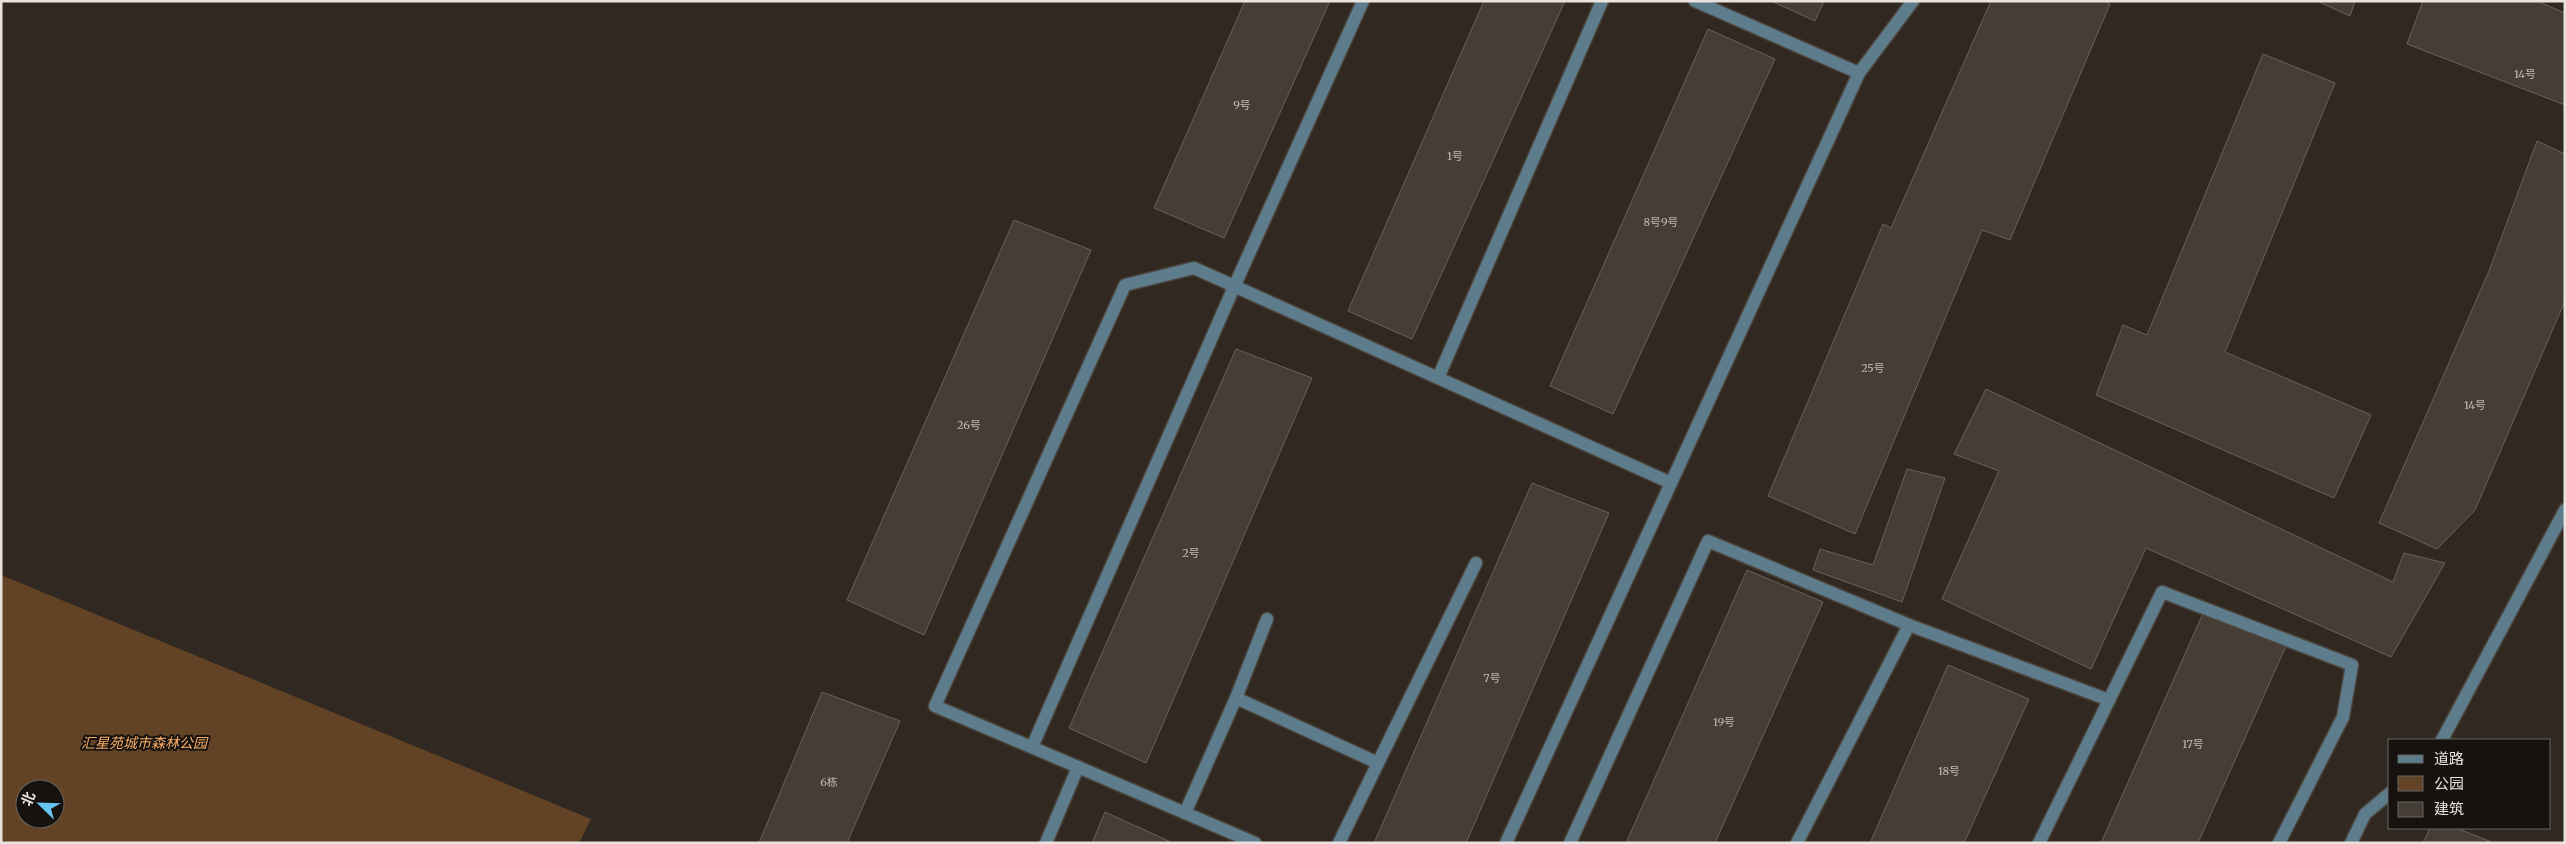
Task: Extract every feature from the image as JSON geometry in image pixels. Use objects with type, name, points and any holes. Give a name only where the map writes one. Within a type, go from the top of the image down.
[{"type":"street","points":[[1032,747],[1234,286],[1363,1]]},
{"type":"street","points":[[1438,378],[1602,1]]},
{"type":"street","points":[[1696,1],[1859,73]]},
{"type":"street","points":[[1506,843],[1859,73],[1912,1]]},
{"type":"street","points":[[1255,843],[934,706],[1125,285],[1194,268],[1671,483]]},
{"type":"street","points":[[2443,739],[2565,510]]},
{"type":"street","points":[[1570,843],[1708,541],[1909,625],[2109,700]]},
{"type":"street","points":[[1339,843],[1476,563]]},
{"type":"street","points":[[2038,843],[2162,592],[2352,665],[2343,717],[2279,843]]},
{"type":"street","points":[[1185,813],[1236,698],[1267,619]]},
{"type":"street","points":[[1797,843],[1909,625]]},
{"type":"street","points":[[1236,698],[1378,763]]},
{"type":"street","points":[[1046,843],[1078,767]]},
{"type":"street","points":[[2351,843],[2365,814],[2388,795]]},
{"type":"green space","name":"汇星苑城市森林公园","points":[[1,575],[591,819],[579,843],[1,843]]},
{"type":"building","points":[[1245,1],[1330,1],[1224,238],[1154,208]]},
{"type":"building","points":[[1484,1],[1565,1],[1412,339],[1348,311]]},
{"type":"building","points":[[1771,1],[1824,1],[1815,21]]},
{"type":"building","points":[[1991,1],[2104,1],[2110,4],[2010,240],[1982,230],[1855,534],[1768,496],[1883,224],[1891,228]]},
{"type":"building","points":[[2317,1],[2355,1],[2350,16]]},
{"type":"building","points":[[2423,1],[2537,1],[2565,13],[2565,105],[2407,44]]},
{"type":"building","points":[[1708,29],[1775,59],[1613,414],[1550,386]]},
{"type":"building","points":[[2263,54],[2335,83],[2225,352],[2371,415],[2334,498],[2096,395],[2123,325],[2147,335]]},
{"type":"building","points":[[2537,141],[2565,154],[2565,301],[2475,510],[2437,549],[2379,523],[2489,271]]},
{"type":"building","points":[[1014,220],[1091,250],[924,635],[847,600]]},
{"type":"building","points":[[1236,349],[1312,378],[1146,763],[1069,728]]},
{"type":"building","points":[[1986,389],[2393,582],[2404,553],[2445,563],[2391,657],[2146,548],[2091,669],[1942,599],[1999,471],[1954,454]]},
{"type":"building","points":[[1907,469],[1945,478],[1902,602],[1813,570],[1820,549],[1873,565]]},
{"type":"building","points":[[1532,483],[1609,513],[1466,843],[1374,843]]},
{"type":"building","points":[[1747,570],[1823,602],[1715,843],[1626,843]]},
{"type":"building","points":[[2204,611],[2286,646],[2198,843],[2101,843]]},
{"type":"building","points":[[1948,665],[2029,699],[1964,843],[1870,843]]},
{"type":"building","points":[[822,692],[900,721],[847,843],[759,843]]},
{"type":"building","points":[[1105,812],[1173,843],[1092,843]]},
{"type":"building","points":[[2430,829],[2459,829],[2494,843],[2423,843]]}]
